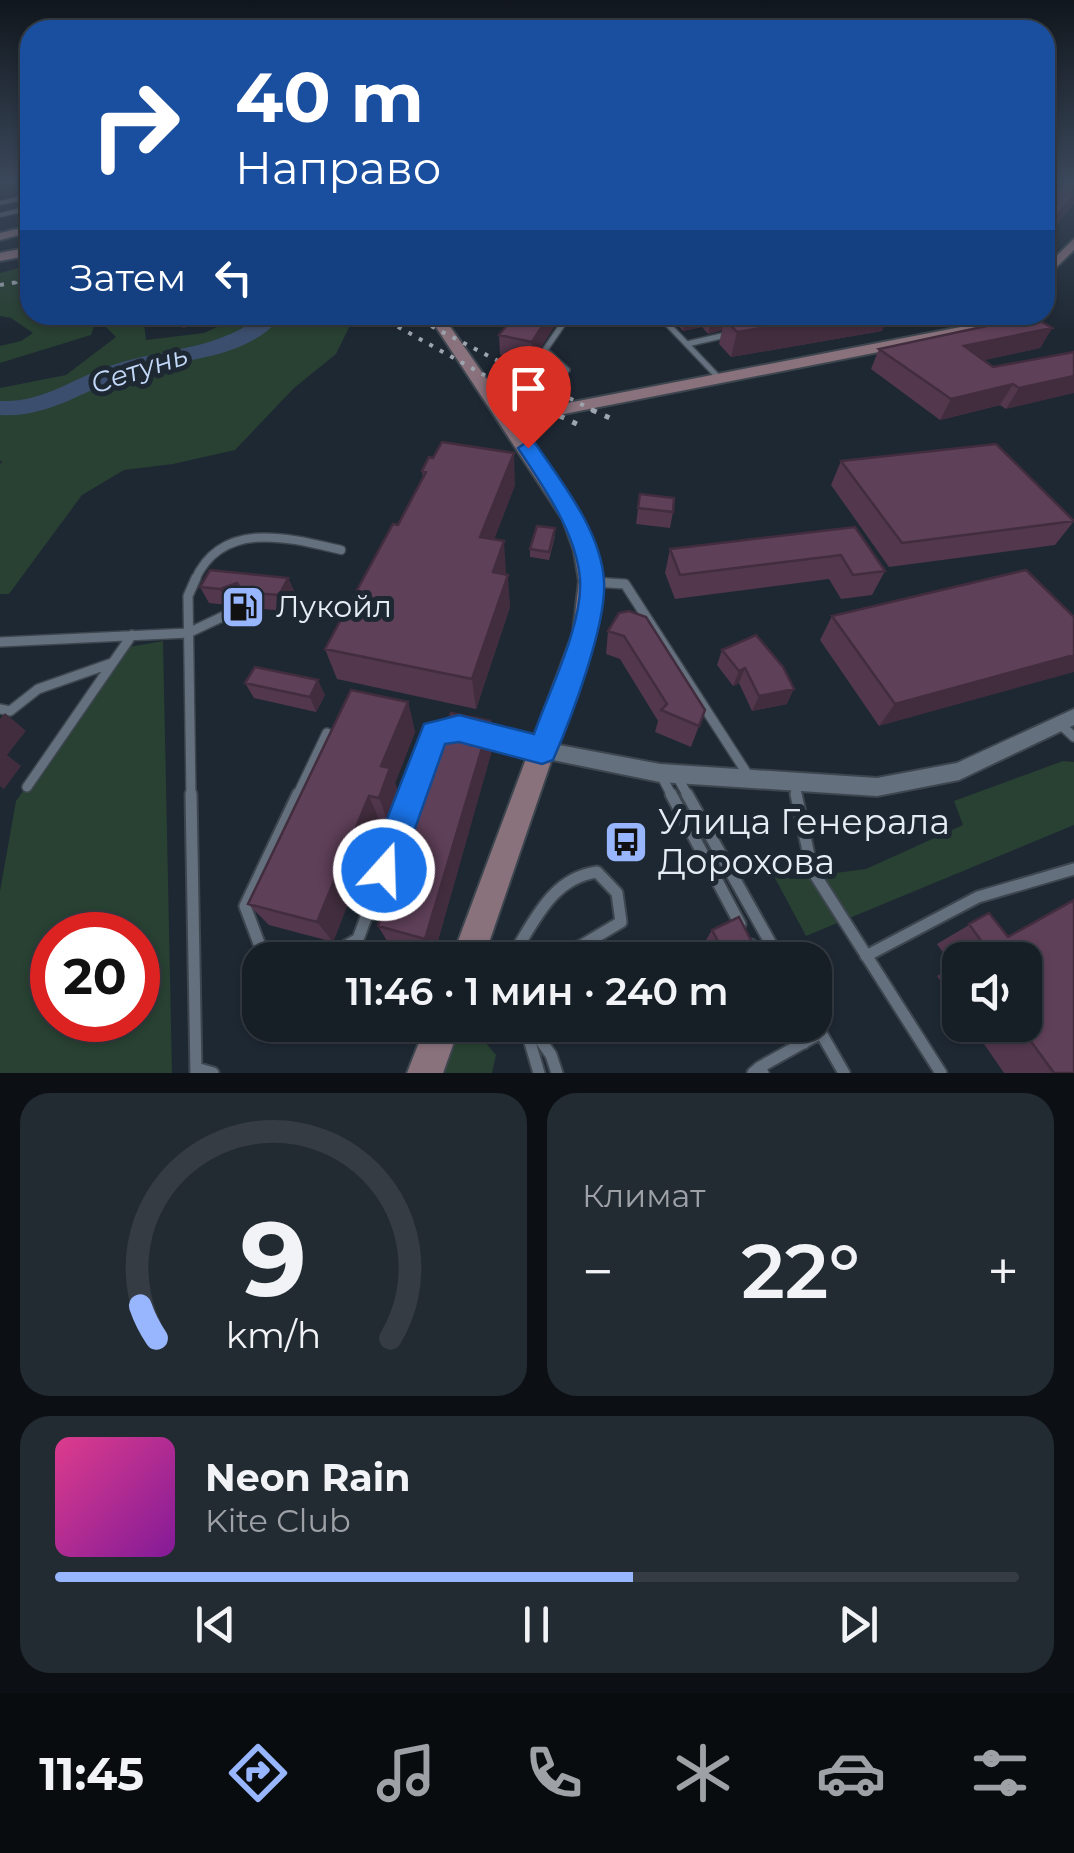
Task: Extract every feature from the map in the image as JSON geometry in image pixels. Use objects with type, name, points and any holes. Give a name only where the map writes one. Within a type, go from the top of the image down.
[{"type":"street","points":[[443,325],[572,516],[592,582],[584,632],[474,942]]},
{"type":"street","points":[[506,420],[984,325]]},
{"type":"street","points":[[542,750],[668,773],[877,787],[959,771],[1069,726]]},
{"type":"street","points":[[426,1073],[437,1042]]},
{"type":"lane","points":[[562,325],[545,350],[566,370]]},
{"type":"lane","points":[[668,325],[718,377]]},
{"type":"lane","points":[[687,344],[723,337],[732,330],[726,325]]},
{"type":"lane","points":[[213,1073],[196,1070],[188,596],[196,572],[232,541],[249,534],[272,534],[341,550]]},
{"type":"lane","points":[[592,582],[625,584],[750,778]]},
{"type":"lane","points":[[0,642],[188,633],[243,607]]},
{"type":"lane","points":[[27,788],[132,635]]},
{"type":"lane","points":[[0,709],[10,711],[38,689],[112,664]]},
{"type":"lane","points":[[353,942],[358,939],[435,733],[459,728]]},
{"type":"lane","points":[[258,942],[245,906],[327,733]]},
{"type":"lane","points":[[476,733],[542,750]]},
{"type":"lane","points":[[668,773],[750,942]]},
{"type":"lane","points":[[668,773],[769,942]]},
{"type":"lane","points":[[794,781],[812,870],[941,1073]]},
{"type":"lane","points":[[866,956],[978,897],[1074,869]]},
{"type":"lane","points":[[586,872],[597,872],[614,887],[624,912],[615,928],[579,946],[516,950],[548,899],[565,882],[586,872]]},
{"type":"lane","points":[[532,1042],[540,1073]]},
{"type":"lane","points":[[541,1042],[551,1055],[557,1073]]},
{"type":"lane","points":[[826,1042],[844,1073]]},
{"type":"lane","points":[[759,1071],[804,1043]]},
{"type":"green space","points":[[20,268],[20,324],[0,316],[0,273]]},
{"type":"green space","points":[[21,325],[94,326],[91,335],[0,363],[0,346],[21,341],[33,333]]},
{"type":"green space","points":[[104,325],[144,325],[146,340],[204,333],[221,325],[350,325],[336,354],[294,388],[235,450],[124,470],[82,495],[9,594],[0,594],[0,388],[66,375],[116,337]]},
{"type":"green space","points":[[163,641],[172,1073],[0,1073],[0,891],[16,801],[123,648]]},
{"type":"green space","points":[[1063,761],[1074,762],[1074,825],[806,936],[769,867],[790,879],[866,869],[963,825],[954,801]]},
{"type":"green space","points":[[437,1042],[485,1042],[496,1055],[492,1073],[445,1073],[433,1053]]},
{"type":"building","points":[[507,325],[543,325],[532,342],[499,335]]},
{"type":"building","points":[[730,325],[779,325],[737,332]]},
{"type":"building","points":[[991,325],[1047,325],[1052,328],[964,346],[993,367],[1074,352],[1074,376],[1019,388],[1013,384],[951,399],[879,349]]},
{"type":"building","points":[[442,442],[514,453],[480,537],[504,541],[493,572],[508,575],[472,679],[325,649],[393,524],[398,525],[426,472],[422,471],[429,457],[433,458]]},
{"type":"building","points":[[996,444],[1074,521],[902,543],[841,461]]},
{"type":"building","points":[[640,494],[674,498],[673,512],[638,508]]},
{"type":"building","points":[[537,526],[555,528],[549,552],[530,549]]},
{"type":"building","points":[[855,527],[885,571],[853,575],[841,555],[680,575],[670,549]]},
{"type":"building","points":[[210,570],[288,578],[279,595],[243,592],[237,583],[220,589],[200,587]]},
{"type":"building","points":[[1026,570],[1074,617],[1074,655],[895,704],[832,616]]},
{"type":"building","points":[[629,611],[646,617],[705,710],[699,726],[661,710],[667,704],[624,636],[608,631],[619,613]]},
{"type":"building","points":[[756,635],[783,667],[794,689],[759,696],[745,668],[739,671],[722,650]]},
{"type":"building","points":[[255,667],[318,680],[310,697],[245,683]]},
{"type":"building","points":[[351,690],[408,702],[381,766],[390,768],[379,798],[369,796],[317,922],[248,904]]},
{"type":"building","points":[[451,713],[490,721],[425,939],[378,926]]},
{"type":"building","points":[[1074,900],[1074,1073],[1054,1073],[1031,1042],[1042,1042],[1042,942],[982,942],[969,924],[989,913],[1008,937]]},
{"type":"building","points":[[739,917],[752,942],[718,942],[712,930]]},
{"type":"waterway","name":"Сетунь","points":[[0,408],[49,403],[122,369],[222,346],[262,325]]},
{"type":"railway","points":[[0,285],[20,282]]},
{"type":"railway","points":[[15,283],[20,282]]},
{"type":"railway","points":[[395,325],[552,413]]},
{"type":"railway","points":[[429,325],[594,411]]},
{"type":"railway","points":[[547,410],[579,425]]},
{"type":"railway","points":[[594,411],[610,418]]},
{"type":"railway","points":[[594,411],[598,413]]},
{"type":"place","name":"Лукойл","points":[[243,607]]},
{"type":"place","name":"Улица Генерала Дорохова","points":[[626,842]]},
{"type":"route","points":[[384,870],[435,733],[459,728],[542,750],[584,632],[592,600],[587,556],[564,503],[528,448]]}]
